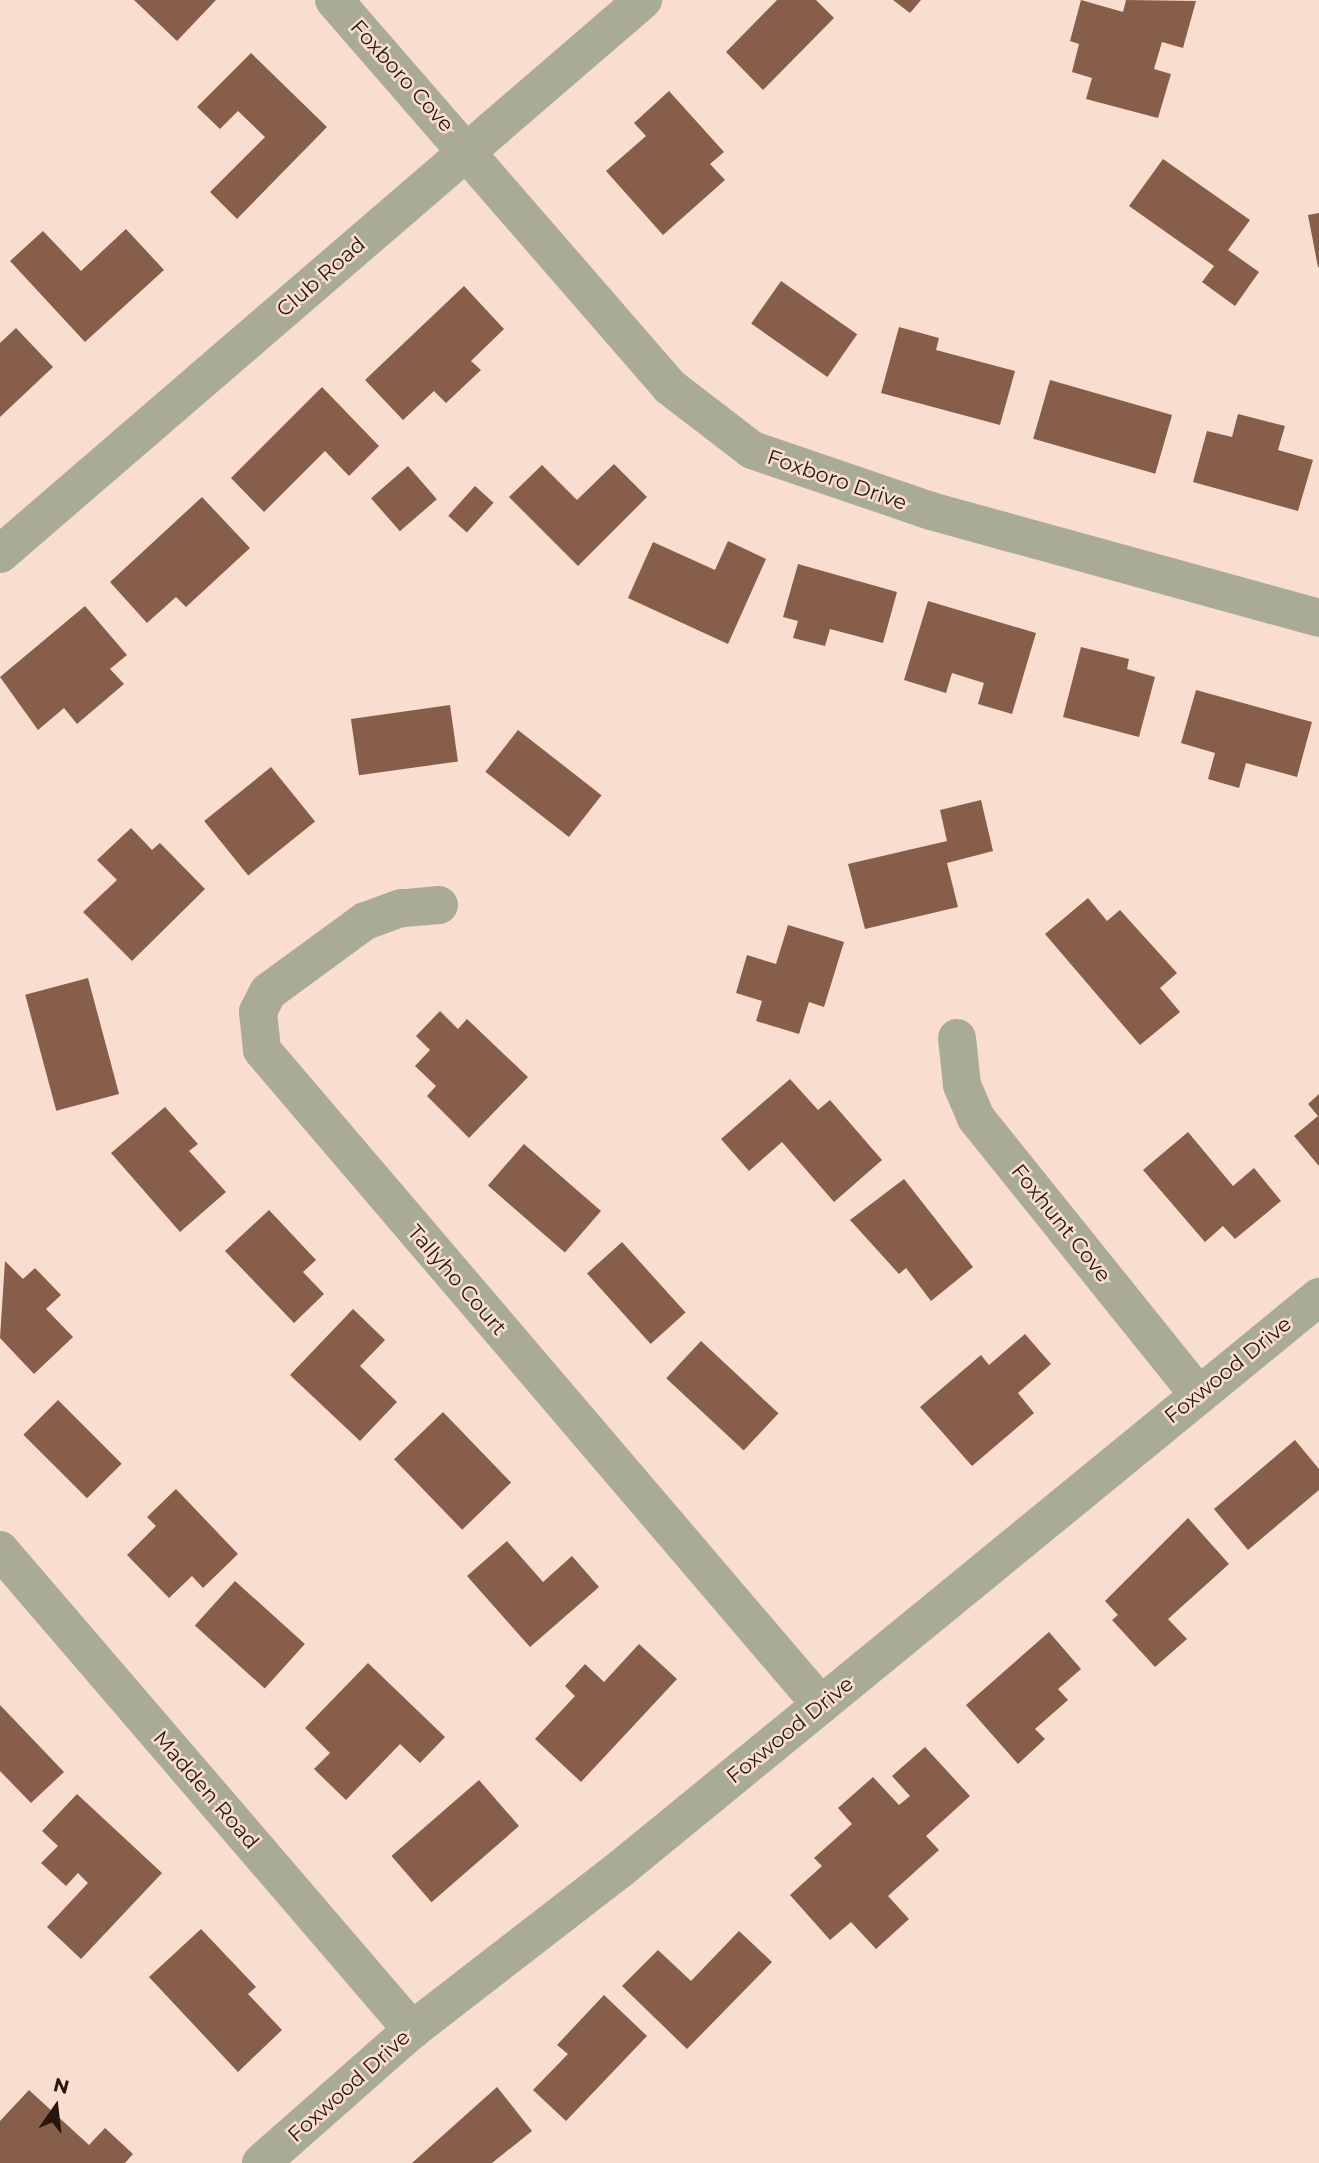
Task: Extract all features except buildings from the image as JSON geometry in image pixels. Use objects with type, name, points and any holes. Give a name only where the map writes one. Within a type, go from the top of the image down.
[{"type":"street","name":"Foxboro Cove","points":[[334,0],[471,151]]},
{"type":"street","name":"Club Road","points":[[0,555],[643,0]]},
{"type":"street","name":"Foxboro Drive","points":[[471,151],[670,387],[752,450],[931,512],[1319,618]]},
{"type":"street","name":"Tallyho Court","points":[[439,905],[401,908],[365,921],[268,992],[258,1012],[262,1051],[821,1705]]},
{"type":"street","name":"Foxhunt Cove","points":[[957,1038],[962,1085],[976,1118],[1198,1394]]},
{"type":"street","name":"Foxwood Drive","points":[[261,2163],[412,2030],[821,1705],[1319,1297]]},
{"type":"street","name":"Madden Road","points":[[0,1550],[412,2030]]}]
